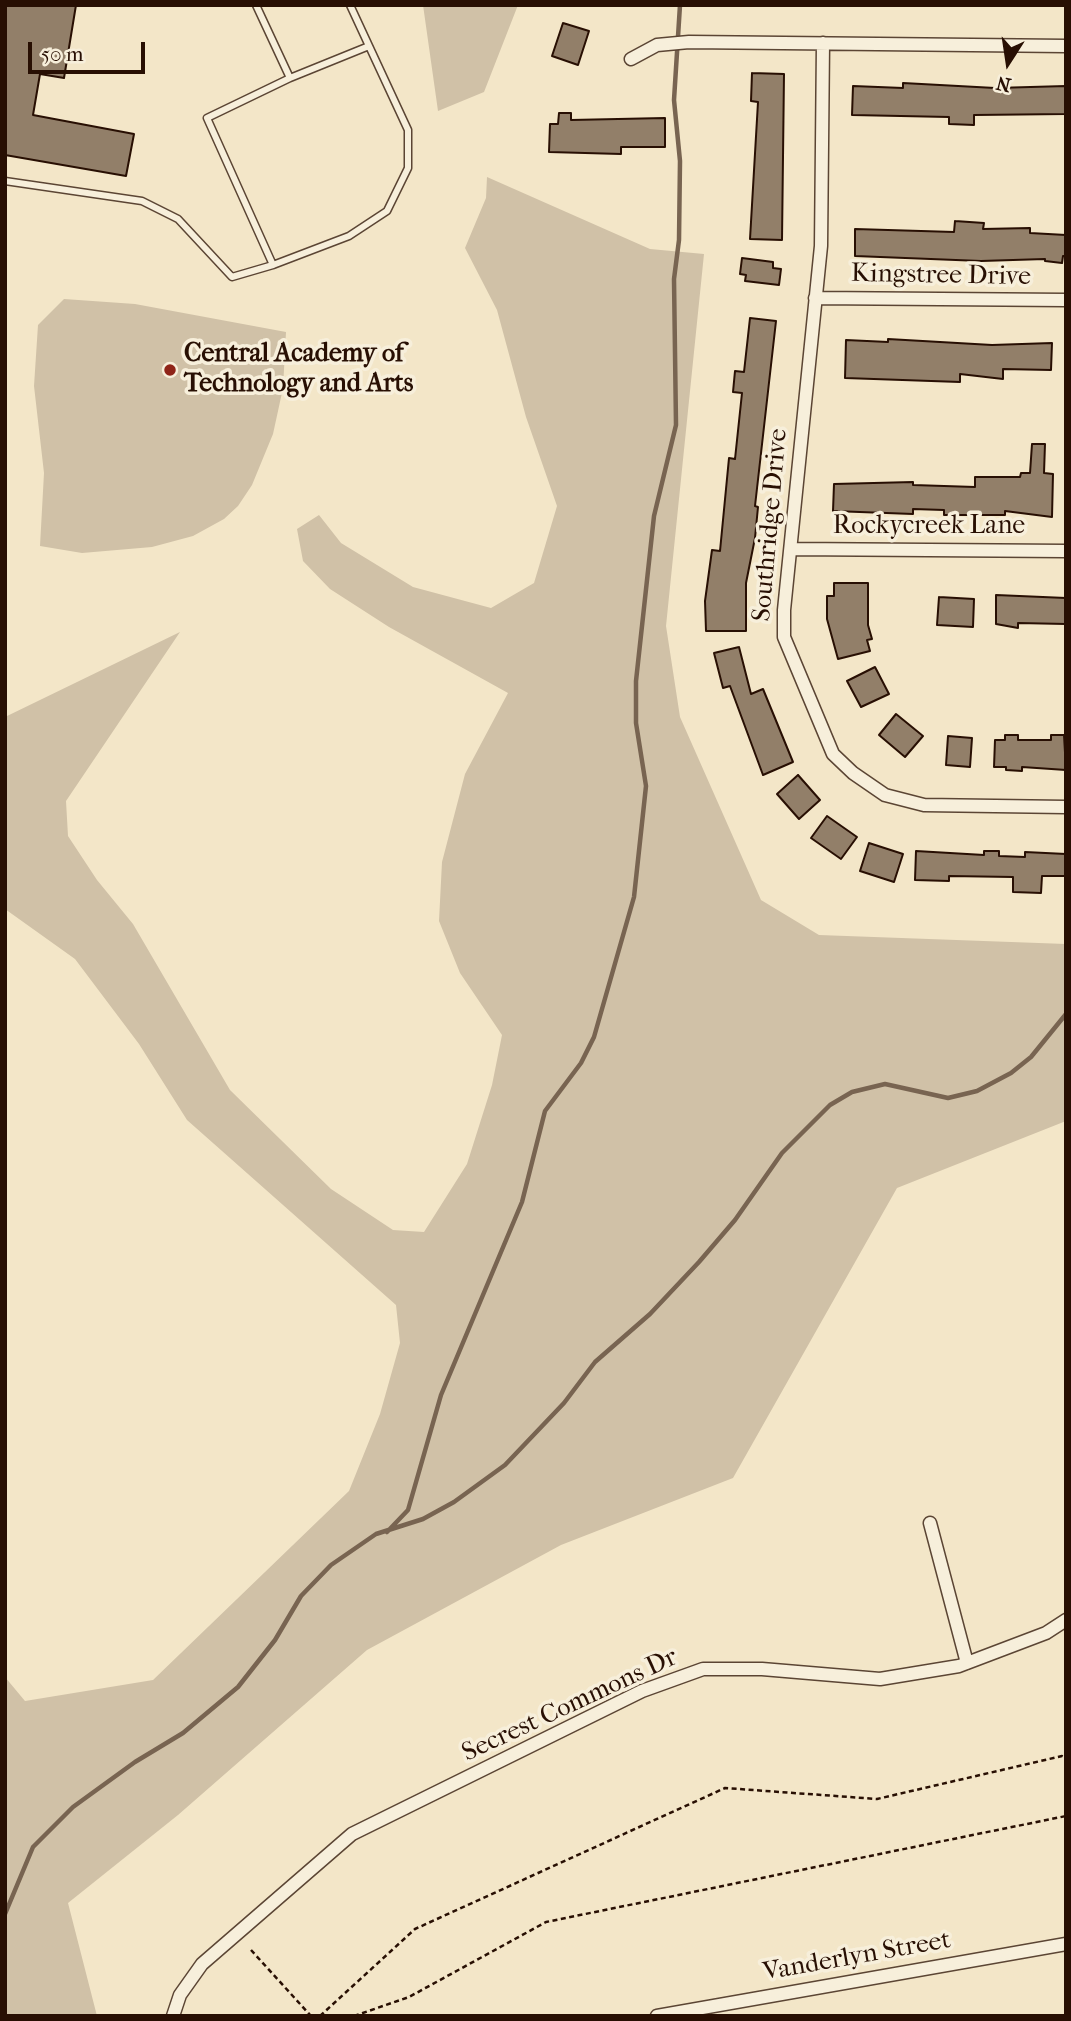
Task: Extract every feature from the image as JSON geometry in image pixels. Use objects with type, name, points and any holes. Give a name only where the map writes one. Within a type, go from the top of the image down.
[{"type":"street","points":[[631,59],[657,45],[688,42],[1066,46]]},
{"type":"street","name":"Southridge Drive","points":[[823,43],[821,246],[784,637],[833,754],[853,773],[885,795],[924,805],[1066,807]]},
{"type":"street","name":"Kingstree Drive","points":[[815,298],[1066,300]]},
{"type":"street","name":"Rockycreek Lane","points":[[791,549],[1066,551]]},
{"type":"street","points":[[930,1522],[967,1663]]},
{"type":"street","name":"Secrest Commons Dr","points":[[173,2016],[180,1995],[202,1964],[352,1834],[642,1691],[704,1669],[762,1669],[880,1679],[967,1663],[1046,1633],[1066,1620]]},
{"type":"street","name":"Vanderlyn Street","points":[[657,2016],[1066,1944]]},
{"type":"lane","points":[[256,5],[290,78]]},
{"type":"lane","points":[[5,181],[142,201],[178,219],[232,277],[273,265],[349,236],[387,211],[408,168],[408,130],[350,5]]},
{"type":"lane","points":[[273,265],[207,118],[290,78],[369,46]]},
{"type":"path","points":[[320,2016],[415,1930],[725,1788],[877,1799],[1062,1756],[1066,1758]]},
{"type":"path","points":[[354,2016],[408,1997],[546,1922],[1066,1816]]},
{"type":"path","points":[[251,1950],[310,2016]]},
{"type":"shaded area","points":[[423,5],[518,5],[484,92],[438,111]]},
{"type":"shaded area","points":[[487,177],[650,249],[704,254],[666,626],[680,717],[761,900],[819,935],[1066,944],[1066,1121],[897,1188],[733,1478],[561,1545],[367,1650],[178,1815],[68,1903],[97,2016],[5,2016],[5,1677],[25,1701],[153,1680],[349,1491],[380,1414],[400,1343],[396,1305],[187,1120],[139,1044],[75,959],[5,909],[5,717],[180,632],[66,801],[68,836],[97,880],[133,924],[230,1090],[331,1189],[393,1230],[424,1232],[467,1164],[492,1085],[502,1035],[460,973],[439,921],[442,862],[465,774],[508,693],[389,627],[330,589],[303,561],[297,529],[319,515],[341,543],[413,587],[491,608],[534,583],[557,506],[526,417],[497,310],[465,248],[486,198]]},
{"type":"shaded area","points":[[64,299],[135,304],[286,332],[283,388],[273,434],[252,485],[238,506],[224,519],[193,536],[152,547],[82,553],[40,546],[44,473],[34,386],[38,325]]},
{"type":"building","points":[[5,5],[76,5],[64,78],[40,74],[33,115],[134,134],[126,176],[5,155]]},
{"type":"building","points":[[563,23],[589,31],[578,65],[552,56]]},
{"type":"building","points":[[752,73],[784,74],[782,240],[750,239],[758,102],[751,101]]},
{"type":"building","points":[[903,83],[995,88],[1066,86],[1066,114],[974,115],[974,125],[949,124],[949,117],[852,115],[853,86],[903,88]]},
{"type":"building","points":[[559,113],[571,113],[571,120],[665,118],[665,147],[621,147],[621,154],[549,152],[550,124],[558,124]]},
{"type":"building","points":[[955,221],[984,223],[983,229],[1030,228],[1030,233],[1066,235],[1066,256],[1063,256],[1062,263],[1045,259],[981,261],[855,256],[855,229],[954,232]]},
{"type":"building","points":[[742,258],[773,262],[773,268],[781,269],[779,285],[745,281],[746,275],[740,274]]},
{"type":"building","points":[[750,318],[776,321],[755,506],[758,507],[755,538],[746,583],[746,631],[706,631],[705,601],[712,550],[720,551],[729,458],[735,459],[742,393],[733,392],[735,371],[744,372]]},
{"type":"building","points":[[888,339],[992,345],[1052,343],[1051,370],[1003,369],[1003,379],[960,374],[960,382],[845,378],[846,340],[888,342]]},
{"type":"building","points":[[1032,444],[1045,444],[1044,473],[1053,474],[1052,517],[1005,511],[1005,515],[944,515],[944,510],[913,509],[913,514],[833,511],[834,484],[913,482],[913,485],[975,487],[975,477],[1020,477],[1021,473],[1030,473]]},
{"type":"building","points":[[834,583],[868,583],[868,625],[872,639],[867,640],[870,651],[838,659],[827,619],[827,596],[834,596]]},
{"type":"building","points":[[996,595],[1066,598],[1066,624],[1018,623],[1018,628],[996,624]]},
{"type":"building","points":[[939,597],[974,599],[973,627],[937,625]]},
{"type":"building","points":[[739,647],[751,694],[763,689],[793,762],[763,775],[730,686],[723,688],[714,653]]},
{"type":"building","points":[[875,667],[889,694],[861,707],[847,681]]},
{"type":"building","points":[[896,714],[923,736],[905,757],[879,735]]},
{"type":"building","points":[[1005,735],[1018,735],[1018,740],[1051,740],[1051,735],[1064,735],[1066,770],[1022,767],[1022,771],[994,767],[995,740],[1005,740]]},
{"type":"building","points":[[948,736],[972,738],[970,767],[946,765]]},
{"type":"building","points":[[798,775],[820,800],[799,819],[777,794]]},
{"type":"building","points":[[827,816],[857,837],[841,859],[811,838]]},
{"type":"building","points":[[869,843],[903,854],[894,882],[860,871]]},
{"type":"building","points":[[916,851],[984,855],[984,851],[999,851],[999,856],[1025,857],[1025,852],[1066,854],[1066,876],[1042,876],[1041,893],[1013,892],[1013,877],[949,876],[949,881],[915,880]]},
{"type":"waterway","points":[[387,1532],[408,1510],[441,1395],[522,1202],[545,1111],[581,1063],[594,1037],[634,897],[646,786],[636,723],[636,681],[654,516],[676,425],[674,279],[679,240],[680,161],[674,100],[680,5]]},
{"type":"waterway","points":[[5,1914],[33,1847],[73,1807],[135,1762],[183,1733],[238,1687],[275,1640],[301,1596],[331,1565],[376,1534],[423,1519],[454,1502],[505,1465],[564,1403],[595,1362],[650,1314],[699,1262],[735,1220],[782,1153],[830,1105],[852,1092],[885,1084],[948,1098],[977,1091],[1011,1073],[1031,1057],[1066,1014]]},
{"type":"place","name":"Central Academy of Technology and Arts","points":[[170,370]]}]
